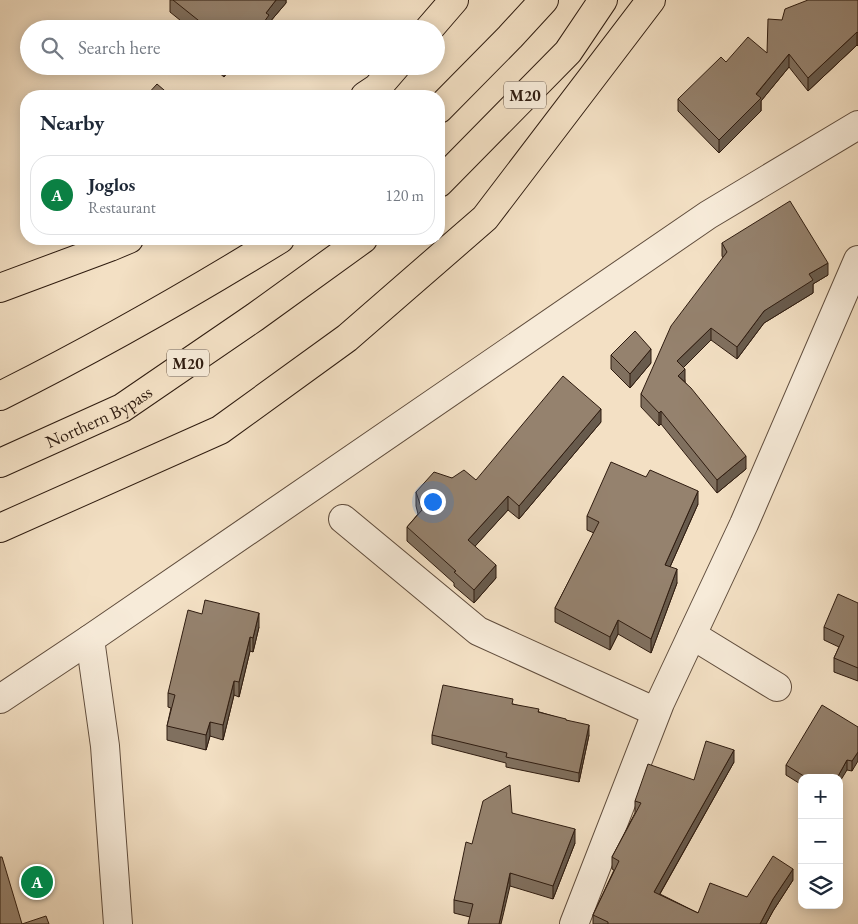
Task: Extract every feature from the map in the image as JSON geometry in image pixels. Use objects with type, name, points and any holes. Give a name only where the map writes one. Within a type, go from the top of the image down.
[{"type":"highway","points":[[437,20],[454,0]]},
{"type":"highway","points":[[445,103],[510,38],[544,0]]},
{"type":"highway","name":"M20","points":[[445,177],[568,52],[603,0]]},
{"type":"highway","points":[[0,528],[220,430],[347,338],[485,218],[651,0]]},
{"type":"highway","points":[[375,90],[389,75]]},
{"type":"highway","points":[[0,288],[116,245]]},
{"type":"highway","points":[[0,396],[70,361],[148,318],[270,245]]},
{"type":"highway","name":"Northern Bypass","points":[[0,463],[122,408],[255,317],[355,245]]},
{"type":"street","points":[[427,20],[445,0]]},
{"type":"street","points":[[358,90],[374,75]]},
{"type":"street","points":[[0,699],[708,215],[858,125]]},
{"type":"street","points":[[574,924],[656,712],[748,515],[858,260]]},
{"type":"street","points":[[343,519],[478,631],[656,712]]},
{"type":"street","points":[[692,635],[777,687]]},
{"type":"street","points":[[90,639],[105,746],[118,924]]},
{"type":"building","points":[[173,0],[276,0],[266,13],[269,15],[265,20],[198,20]]},
{"type":"building","points":[[808,0],[858,0],[858,33],[808,78],[789,54],[756,94],[761,98],[719,140],[678,99],[721,57],[726,62],[748,37],[767,53],[768,19],[782,20],[785,9]]},
{"type":"building","points":[[157,84],[164,90],[152,90]]},
{"type":"building","points":[[790,201],[828,263],[809,274],[813,280],[764,311],[737,347],[711,328],[677,361],[685,369],[678,376],[691,388],[746,456],[717,480],[661,411],[659,413],[641,394],[671,326],[727,252],[722,243]]},
{"type":"building","points":[[635,331],[651,349],[630,374],[611,355]]},
{"type":"building","points":[[563,376],[601,409],[519,506],[508,496],[468,540],[496,565],[474,590],[454,572],[456,571],[407,527],[422,510],[416,492],[434,472],[452,478],[464,470],[476,480]]},
{"type":"building","points":[[611,462],[646,477],[650,470],[698,491],[665,565],[677,569],[651,639],[618,620],[610,637],[555,608],[599,522],[587,516]]},
{"type":"building","points":[[838,594],[858,603],[858,668],[834,658],[844,636],[824,627]]},
{"type":"building","points":[[205,600],[259,613],[253,638],[250,637],[239,682],[234,681],[223,725],[210,722],[206,735],[167,726],[175,695],[168,693],[188,610],[202,614]]},
{"type":"building","points":[[443,685],[513,699],[512,704],[539,709],[538,712],[589,725],[579,773],[506,757],[507,753],[432,735]]},
{"type":"building","points":[[822,705],[858,727],[858,752],[852,761],[847,760],[839,774],[801,774],[786,765]]},
{"type":"building","points":[[706,741],[734,750],[654,892],[698,913],[710,883],[747,897],[773,856],[793,869],[773,899],[760,924],[608,924],[608,922],[593,915],[619,861],[612,857],[641,803],[635,801],[648,764],[694,780]]},
{"type":"building","points":[[510,785],[512,813],[575,829],[553,886],[510,873],[499,924],[468,924],[473,904],[454,900],[466,842],[472,844],[483,801]]},
{"type":"building","points":[[0,857],[2,857],[22,924],[0,924]]},
{"type":"building","points":[[46,916],[49,924],[22,924]]},
{"type":"place","name":"Joglos","points":[[37,882]]}]
